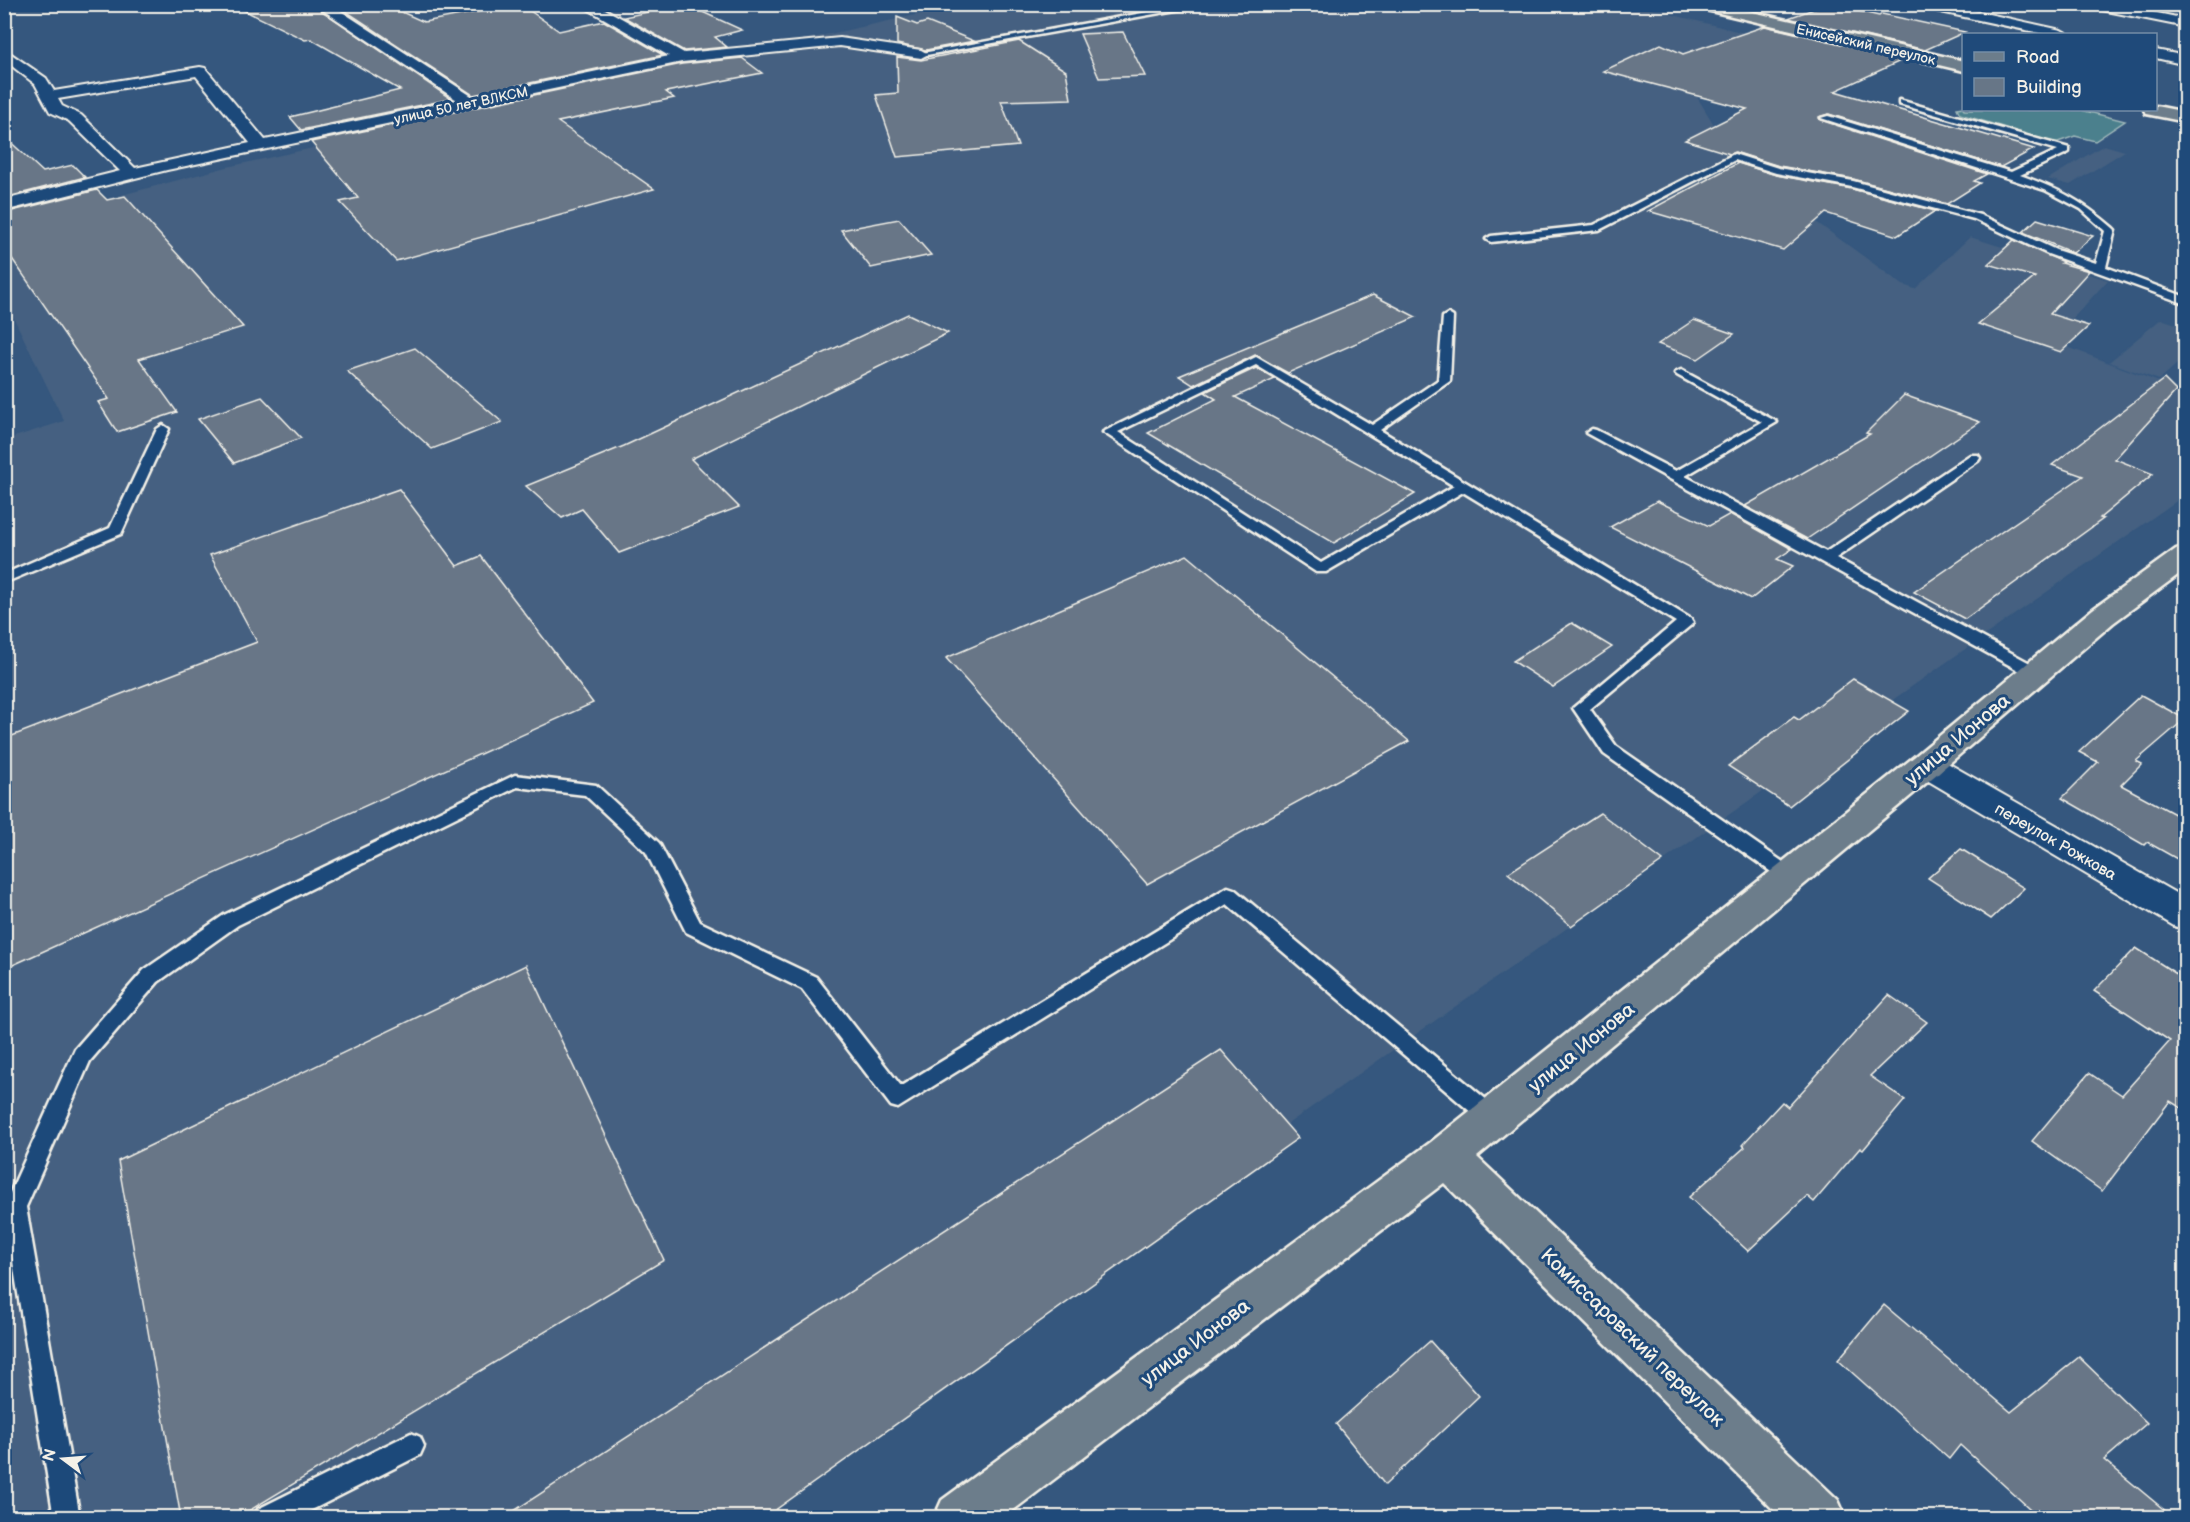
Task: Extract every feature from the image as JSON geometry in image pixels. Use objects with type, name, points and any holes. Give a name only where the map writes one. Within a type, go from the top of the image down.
[{"type":"main road","name":"Енисейский переулок","points":[[1698,4],[1962,66]]},
{"type":"main road","points":[[2157,111],[2186,117]]},
{"type":"main road","name":"улица Ионова","points":[[960,1518],[1446,1156],[1926,765],[2103,616],[2186,555]]},
{"type":"main road","name":"Комиссаровский переулок","points":[[1446,1156],[1820,1518]]},
{"type":"street","points":[[320,4],[472,103]]},
{"type":"street","points":[[585,4],[682,58]]},
{"type":"street","points":[[1922,4],[2052,33]]},
{"type":"street","points":[[2058,33],[2098,5],[2186,23]]},
{"type":"street","name":"улица 50 лет ВЛКСМ","points":[[4,206],[132,174],[682,58],[840,42],[921,54]]},
{"type":"street","points":[[4,53],[41,81],[56,109],[75,118],[132,174]]},
{"type":"street","points":[[2157,54],[2186,61]]},
{"type":"street","points":[[49,96],[200,71],[261,146]]},
{"type":"street","name":"переулок Рожкова","points":[[1926,765],[2186,916]]},
{"type":"lane","points":[[921,54],[1207,4]]},
{"type":"lane","points":[[1902,102],[2066,150],[2012,175]]},
{"type":"lane","points":[[1826,118],[2012,175],[2048,188],[2084,207],[2110,230],[2100,268]]},
{"type":"lane","points":[[1491,239],[1596,228],[1734,157],[1776,170],[1853,184],[1977,218],[2052,252],[2186,301]]},
{"type":"lane","points":[[1371,431],[1444,381],[1448,317]]},
{"type":"lane","points":[[1462,486],[1321,569],[1109,432],[1256,360],[1686,622],[1581,708],[1610,750],[1790,876]]},
{"type":"lane","points":[[1676,476],[1771,422],[1681,373]]},
{"type":"lane","points":[[4,579],[116,531],[163,429]]},
{"type":"lane","points":[[1592,433],[1676,476],[2036,673]]},
{"type":"lane","points":[[1826,558],[1974,458]]},
{"type":"lane","points":[[67,1518],[15,1207],[82,1055],[151,976],[231,920],[514,782],[590,789],[653,848],[693,927],[809,983],[898,1099],[1228,894],[1493,1118]]},
{"type":"lane","points":[[267,1518],[411,1446]]},
{"type":"shaded area","points":[[910,5],[1634,5],[1772,40],[1685,77],[1739,166],[1903,285],[1915,289],[1970,237],[2108,280],[2052,341],[2185,392],[2185,495],[727,1517],[5,1517],[5,440],[64,421],[5,300],[5,226],[227,167],[929,12]]},
{"type":"shaded area","points":[[2104,145],[2125,151],[2070,185],[2048,179]]},
{"type":"shaded area","points":[[2161,319],[2185,327],[2186,356],[2159,380],[2109,362]]},
{"type":"green space","points":[[1962,107],[1962,111],[2085,111],[2125,121],[2095,141],[2075,136],[2058,142],[1960,114],[1957,108]]},
{"type":"building","points":[[231,4],[312,4],[451,99],[301,130],[290,117],[400,90],[311,39],[305,40]]},
{"type":"building","points":[[335,4],[384,4],[424,22],[520,4],[559,31],[604,21],[663,55],[473,95]]},
{"type":"building","points":[[685,4],[742,30],[715,37],[727,47],[684,51],[624,17]]},
{"type":"building","points":[[1828,4],[1965,32],[1925,50],[1788,18]]},
{"type":"building","points":[[897,17],[917,25],[927,22],[974,41],[926,50],[897,44]]},
{"type":"building","points":[[1765,26],[1905,59],[1835,91],[2034,149],[2001,167],[1829,114],[1819,117],[1820,120],[1987,174],[1974,181],[1980,183],[1947,204],[1853,179],[1779,166],[1685,140],[1747,109],[1603,71],[1661,44],[1683,54]]},
{"type":"building","points":[[1123,32],[1145,76],[1099,78],[1080,34]]},
{"type":"building","points":[[1019,41],[1066,71],[1071,99],[1001,101],[1018,146],[897,157],[876,95],[898,93],[897,57],[921,60]]},
{"type":"building","points":[[742,58],[762,73],[666,92],[674,98],[558,122],[654,189],[396,261],[340,202],[358,198],[311,142],[682,64]]},
{"type":"building","points":[[4,136],[43,172],[73,165],[85,177],[4,198]]},
{"type":"building","points":[[1738,163],[1776,175],[1852,189],[1935,211],[1897,236],[1826,213],[1783,250],[1648,211]]},
{"type":"building","points":[[97,190],[107,200],[125,196],[243,327],[139,359],[177,412],[117,432],[98,402],[109,399],[4,247],[4,213]]},
{"type":"building","points":[[899,219],[931,255],[871,268],[841,230]]},
{"type":"building","points":[[2037,219],[2093,236],[2073,253],[2023,232]]},
{"type":"building","points":[[2014,240],[2063,262],[2061,263],[2089,271],[2050,314],[2089,326],[2061,352],[1978,324],[2035,277],[1988,264]]},
{"type":"building","points":[[1373,295],[1416,317],[1288,373],[1255,355],[1193,385],[1179,376]]},
{"type":"building","points":[[908,314],[948,333],[691,459],[739,507],[619,553],[582,509],[562,518],[526,486],[624,446]]},
{"type":"building","points":[[1694,320],[1734,334],[1698,359],[1658,344]]},
{"type":"building","points":[[415,348],[502,422],[432,449],[347,371]]},
{"type":"building","points":[[1256,368],[1275,379],[1235,397],[1415,494],[1334,543],[1148,433],[1216,399],[1205,392]]},
{"type":"building","points":[[2164,379],[2176,391],[2115,459],[2153,474],[2100,518],[2103,519],[1965,619],[1914,592],[2083,476],[2052,465]]},
{"type":"building","points":[[1904,395],[1980,422],[1807,539],[1745,506],[1870,434],[1866,433]]},
{"type":"building","points":[[262,397],[301,438],[234,463],[198,419]]},
{"type":"building","points":[[399,489],[457,566],[481,556],[593,703],[4,969],[4,739],[257,642],[210,555]]},
{"type":"building","points":[[1657,501],[1709,526],[1730,514],[1792,549],[1777,559],[1793,566],[1751,599],[1610,527]]},
{"type":"building","points":[[1187,555],[1409,741],[1147,884],[946,658]]},
{"type":"building","points":[[1572,623],[1612,647],[1553,687],[1513,661]]},
{"type":"building","points":[[1853,679],[1909,711],[1789,806],[1728,766],[1794,717],[1799,720]]},
{"type":"building","points":[[2141,695],[2185,719],[2136,761],[2142,764],[2121,785],[2186,820],[2186,864],[2147,842],[2144,845],[2062,798],[2098,762],[2079,752]]},
{"type":"building","points":[[1600,813],[1663,861],[1571,926],[1508,873]]},
{"type":"building","points":[[1961,849],[2024,888],[1991,919],[1928,878]]},
{"type":"building","points":[[2136,948],[2186,980],[2186,1111],[2170,1101],[2102,1191],[2032,1141],[2089,1073],[2122,1095],[2170,1041],[2094,991]]},
{"type":"building","points":[[526,965],[664,1260],[237,1518],[181,1518],[118,1161]]},
{"type":"building","points":[[1889,995],[1927,1022],[1870,1076],[1905,1100],[1863,1150],[1860,1148],[1814,1202],[1807,1196],[1748,1251],[1689,1197],[1745,1147],[1742,1145],[1782,1102],[1788,1107]]},
{"type":"building","points":[[1221,1050],[1298,1138],[764,1518],[503,1518]]},
{"type":"building","points":[[1884,1305],[2011,1412],[2079,1357],[2147,1423],[2104,1460],[2174,1518],[2040,1518],[1960,1445],[1949,1459],[1838,1360]]},
{"type":"building","points":[[1430,1341],[1479,1396],[1385,1485],[1336,1424]]}]
